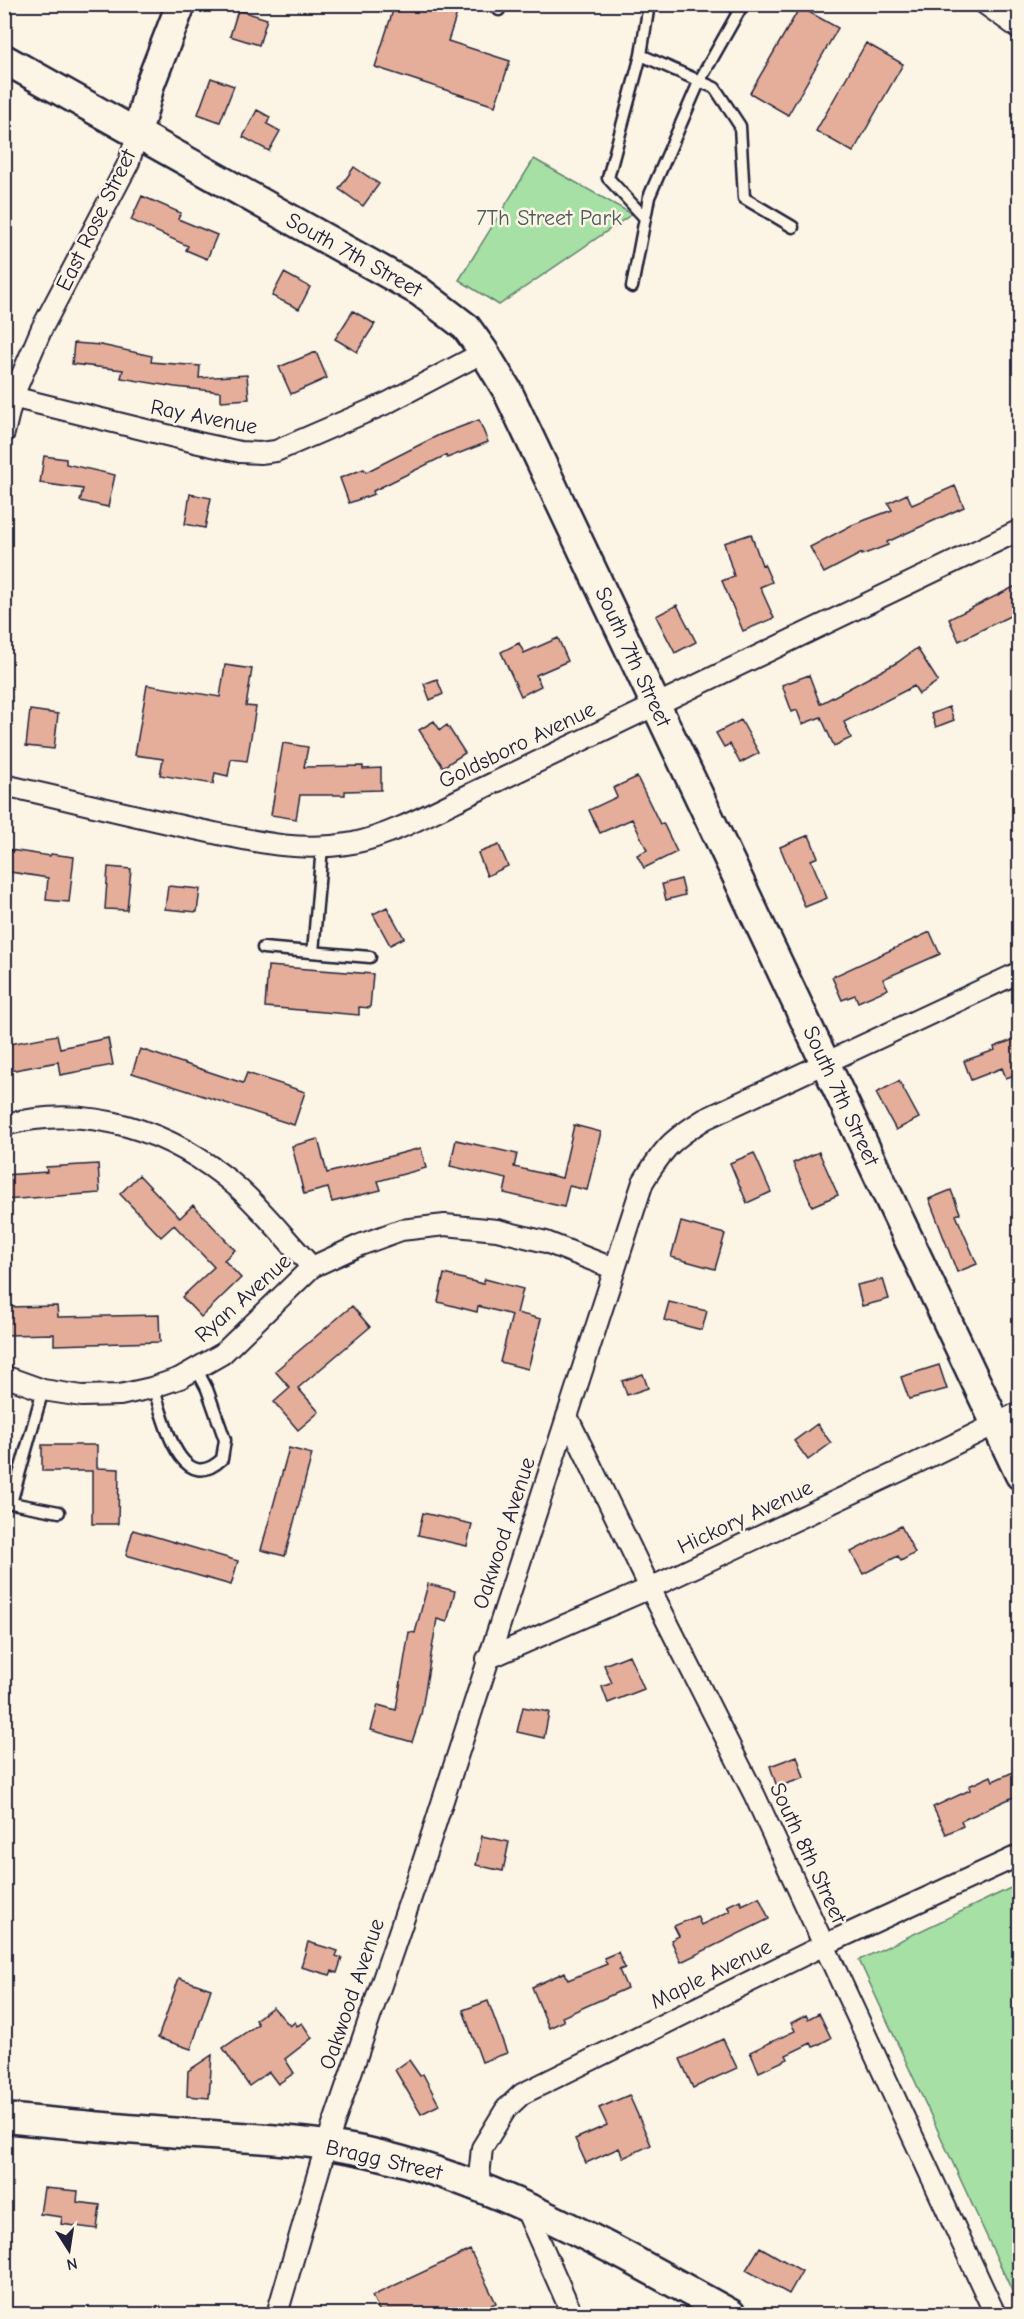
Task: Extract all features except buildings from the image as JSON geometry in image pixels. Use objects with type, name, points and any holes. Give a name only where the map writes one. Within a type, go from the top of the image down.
[{"type":"street","name":"East Rose Street","points":[[4,433],[9,395],[129,162],[150,84],[181,4]]},
{"type":"street","points":[[985,4],[1020,30]]},
{"type":"street","name":"South 7th Street","points":[[4,59],[419,291],[466,327],[484,352],[507,390],[826,1064],[1007,1418],[1020,1474]]},
{"type":"street","name":"Ray Avenue","points":[[9,395],[199,443],[260,453],[276,451],[387,403],[484,352]]},
{"type":"street","name":"Goldsboro Avenue","points":[[4,785],[173,824],[298,848],[356,842],[399,827],[1020,530]]},
{"type":"street","name":"Oakwood Avenue","points":[[277,2314],[326,2146],[422,1865],[643,1182],[660,1154],[675,1138],[705,1119],[1020,972]]},
{"type":"street","points":[[4,1125],[22,1120],[68,1116],[110,1120],[155,1134],[198,1158],[237,1187],[312,1267]]},
{"type":"street","name":"Ryan Avenue","points":[[4,1377],[43,1390],[82,1396],[120,1395],[180,1378],[222,1354],[312,1267],[360,1245],[401,1230],[445,1225],[497,1230],[546,1242],[615,1269]]},
{"type":"street","name":"South 8th Street","points":[[567,1416],[650,1588],[754,1794],[995,2314]]},
{"type":"street","name":"Hickory Avenue","points":[[487,1659],[650,1588],[902,1470],[1007,1418]]},
{"type":"street","name":"Maple Avenue","points":[[478,2186],[482,2148],[506,2109],[522,2094],[824,1945],[1020,1855]]},
{"type":"street","name":"Bragg Street","points":[[4,2118],[300,2141],[365,2152],[420,2166],[478,2186],[581,2232],[731,2314]]},
{"type":"street","points":[[524,2205],[572,2314]]},
{"type":"lane","points":[[645,218],[608,178],[641,55],[649,4]]},
{"type":"lane","points":[[632,287],[649,197],[700,80],[743,4]]},
{"type":"lane","points":[[641,55],[715,88],[740,126],[744,198],[793,227]]},
{"type":"lane","points":[[313,952],[322,847]]},
{"type":"lane","points":[[263,948],[370,957]]},
{"type":"lane","points":[[153,1387],[181,1461],[197,1468],[209,1467],[222,1459],[225,1440],[207,1389],[196,1368]]},
{"type":"lane","points":[[43,1390],[8,1502],[59,1512]]},
{"type":"green space","name":"7Th Street Park","points":[[534,159],[632,214],[499,305],[459,280]]},
{"type":"green space","points":[[1019,1884],[1019,2306],[859,1960]]}]
